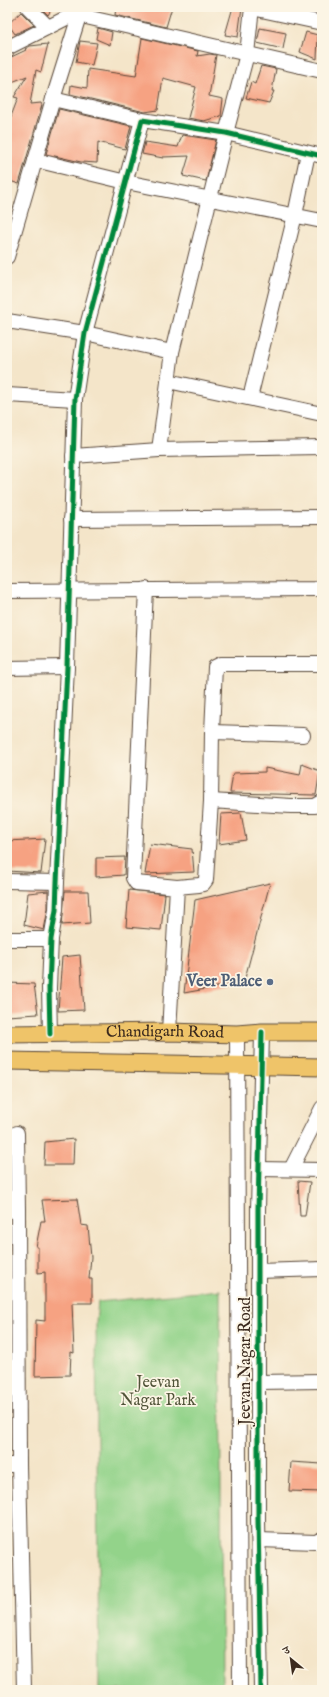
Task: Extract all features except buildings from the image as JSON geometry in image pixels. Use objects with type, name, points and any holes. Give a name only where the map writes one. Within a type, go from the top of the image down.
[{"type":"main road","name":"Chandigarh Road","points":[[7,1034],[169,1032],[237,1034],[262,1032],[322,1032]]},
{"type":"main road","name":"Chandigarh Road","points":[[7,1061],[322,1067]]},
{"type":"street","points":[[28,7],[48,27]]},
{"type":"street","points":[[159,450],[172,352],[247,54],[252,7],[322,23]]},
{"type":"street","points":[[7,257],[80,12]]},
{"type":"street","points":[[7,48],[80,12],[247,54],[322,71]]},
{"type":"street","points":[[53,99],[142,120],[226,133],[322,156]]},
{"type":"street","points":[[50,1034],[49,988],[51,939],[56,910],[67,667],[75,399],[85,333],[142,120]]},
{"type":"street","points":[[250,398],[295,215],[308,153]]},
{"type":"street","points":[[35,160],[126,182],[322,221]]},
{"type":"street","points":[[7,321],[85,333],[172,352]]},
{"type":"street","points":[[168,381],[322,414]]},
{"type":"street","points":[[7,395],[75,399]]},
{"type":"street","points":[[74,456],[159,450],[322,447]]},
{"type":"street","points":[[71,519],[322,517]]},
{"type":"street","points":[[7,591],[316,589],[322,587]]},
{"type":"street","points":[[146,589],[133,878],[136,883],[177,887],[199,885],[203,884],[206,880],[211,801],[214,669],[217,666],[320,664]]},
{"type":"street","points":[[7,668],[67,667]]},
{"type":"street","points":[[212,732],[303,735]]},
{"type":"street","points":[[211,801],[291,806],[315,806],[322,802]]},
{"type":"street","points":[[7,881],[57,882]]},
{"type":"street","points":[[169,1032],[177,887]]},
{"type":"street","points":[[7,940],[51,939]]},
{"type":"street","name":"Jeevan Nagar Road","points":[[261,1690],[258,1270],[262,1032]]},
{"type":"street","name":"Jeevan Nagar Road","points":[[237,1034],[240,1690]]},
{"type":"street","points":[[291,1169],[322,1108]]},
{"type":"street","points":[[17,1133],[12,1210],[13,1465],[24,1690]]},
{"type":"street","points":[[259,1169],[322,1170]]},
{"type":"street","points":[[258,1270],[322,1269]]},
{"type":"street","points":[[259,1382],[322,1381]]},
{"type":"street","points":[[259,1540],[316,1542],[322,1539]]},
{"type":"green space","name":"Jeevan Nagar Park","points":[[220,1290],[222,1690],[99,1690],[96,1323],[98,1302]]},
{"type":"cycle path","points":[[50,1034],[49,988],[51,939],[56,910],[67,667],[75,399],[85,333],[142,120],[226,133],[322,156]]},
{"type":"cycle path","points":[[261,1690],[258,1519],[258,1210],[262,1032]]},
{"type":"place","name":"Veer Palace","points":[[270,982]]}]
